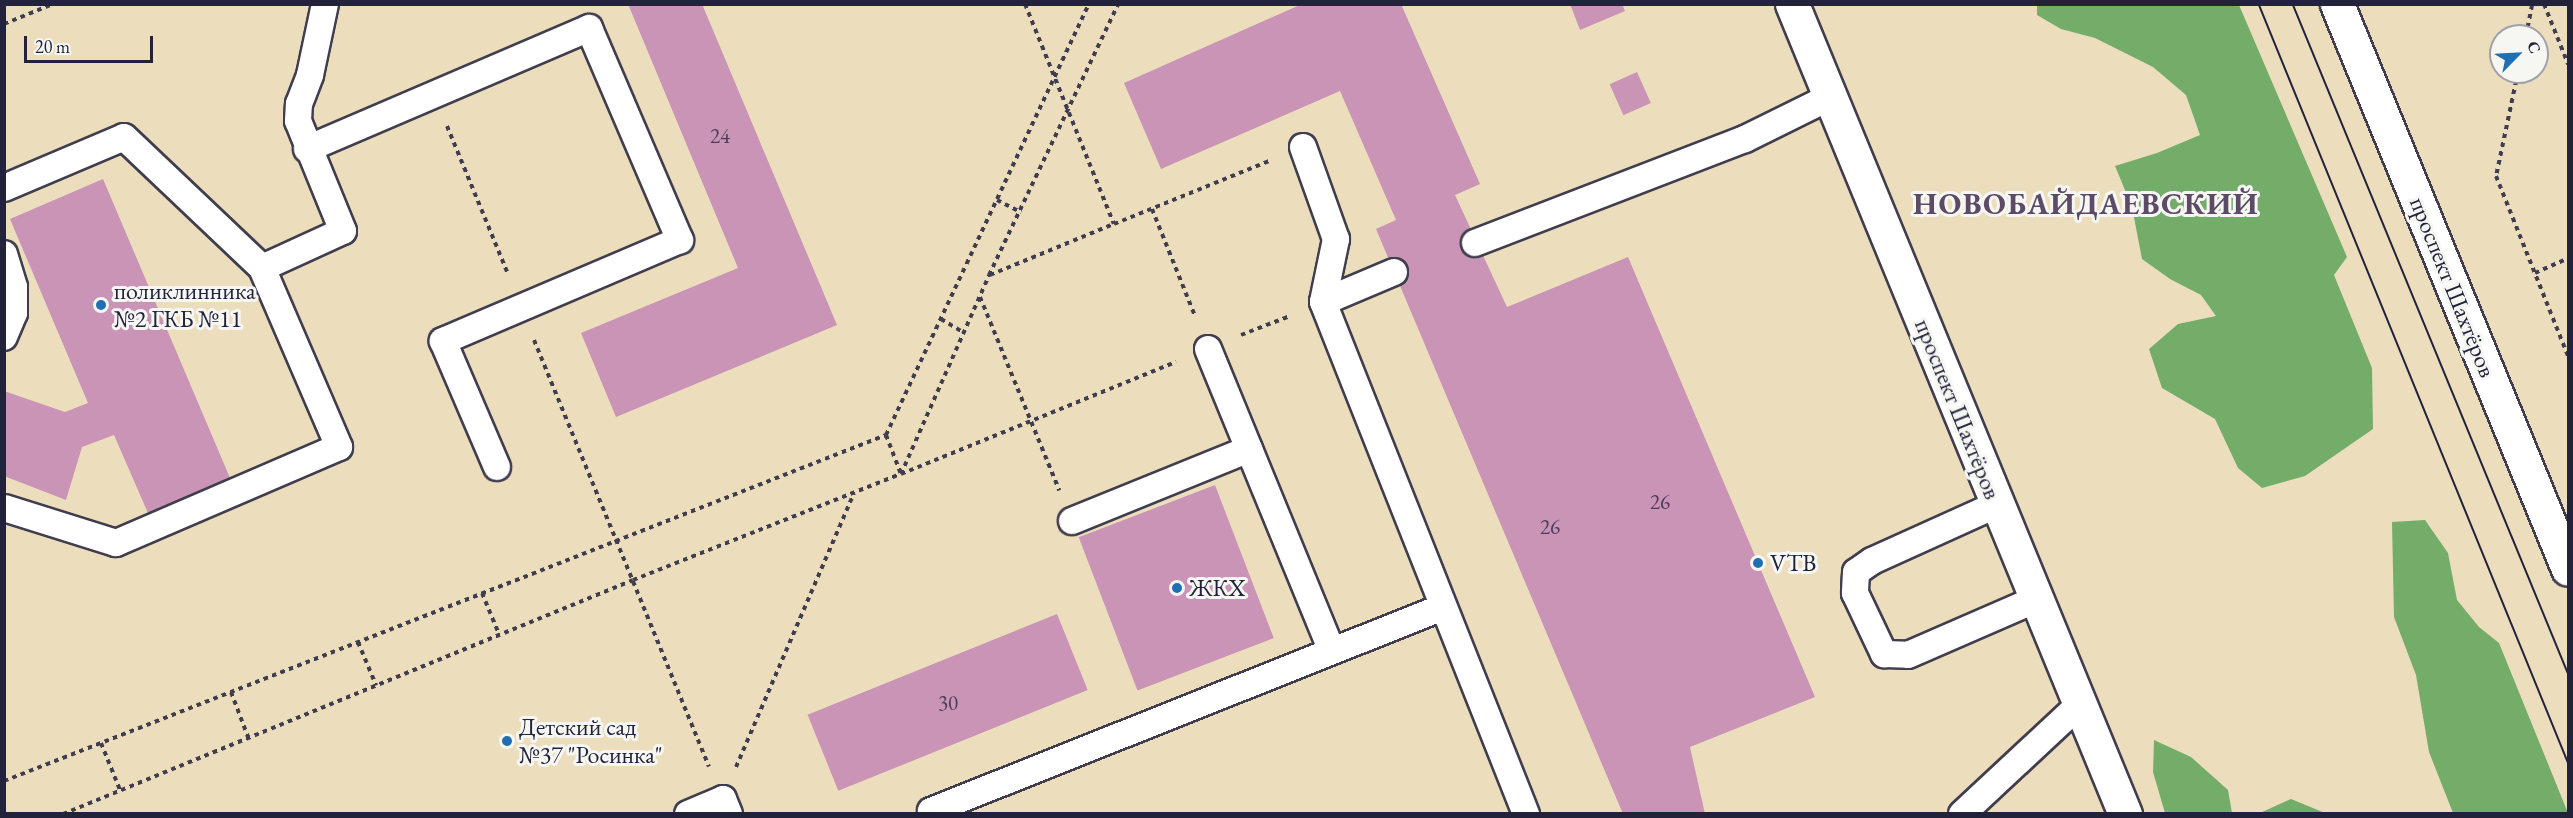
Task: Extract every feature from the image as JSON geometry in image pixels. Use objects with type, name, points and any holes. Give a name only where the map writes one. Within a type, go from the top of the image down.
[{"type":"street","name":"проспект Шахтёров","points":[[1792,4],[2125,813]]},
{"type":"street","name":"проспект Шахтёров","points":[[2339,6],[2568,569]]},
{"type":"lane","points":[[262,268],[344,231],[298,121],[299,104],[310,75],[325,4]]},
{"type":"lane","points":[[308,149],[589,28],[680,240],[443,341],[497,467]]},
{"type":"lane","points":[[1475,243],[1745,139],[1830,97]]},
{"type":"lane","points":[[4,188],[124,137],[262,268],[339,447],[116,543],[4,508]]},
{"type":"lane","points":[[1303,147],[1336,239],[1323,302],[1526,813]]},
{"type":"lane","points":[[4,254],[14,287],[14,313],[4,337]]},
{"type":"lane","points":[[1323,302],[1394,272]]},
{"type":"lane","points":[[1208,348],[1332,651]]},
{"type":"lane","points":[[1072,521],[1249,448]]},
{"type":"lane","points":[[1998,504],[1872,561],[1856,572],[1855,593],[1884,654],[1908,655],[2037,599]]},
{"type":"lane","points":[[932,813],[931,811],[1443,607]]},
{"type":"lane","points":[[1962,813],[2080,704]]},
{"type":"lane","points":[[688,813],[726,806]]},
{"type":"path","points":[[4,24],[53,4]]},
{"type":"path","points":[[1025,4],[1114,224]]},
{"type":"path","points":[[4,782],[885,435],[1089,4]]},
{"type":"path","points":[[901,474],[980,296],[1118,4]]},
{"type":"path","points":[[2528,24],[2532,4]]},
{"type":"path","points":[[2544,4],[2568,64]]},
{"type":"path","points":[[2515,84],[2496,176],[2568,356]]},
{"type":"path","points":[[434,95],[726,806]]},
{"type":"path","points":[[990,275],[1303,147]]},
{"type":"path","points":[[997,200],[1021,212]]},
{"type":"path","points":[[1152,209],[1208,348]]},
{"type":"path","points":[[2535,273],[2568,258]]},
{"type":"path","points":[[980,296],[1072,521]]},
{"type":"path","points":[[63,813],[499,634],[901,474],[1323,302]]},
{"type":"path","points":[[941,319],[964,333]]},
{"type":"path","points":[[885,435],[901,474]]},
{"type":"path","points":[[726,806],[855,492]]},
{"type":"path","points":[[482,593],[499,634]]},
{"type":"path","points":[[358,642],[376,685]]},
{"type":"path","points":[[231,692],[248,737]]},
{"type":"path","points":[[101,743],[120,790]]},
{"type":"green space","points":[[2037,5],[2239,5],[2347,257],[2334,275],[2372,368],[2373,429],[2305,476],[2262,488],[2238,468],[2215,419],[2162,388],[2149,349],[2178,324],[2216,316],[2201,295],[2170,279],[2142,259],[2132,207],[2115,166],[2157,153],[2200,135],[2186,95],[2153,67],[2095,38],[2061,29],[2037,15]]},
{"type":"green space","points":[[2425,520],[2448,553],[2457,600],[2479,627],[2499,643],[2568,813],[2453,813],[2429,752],[2416,675],[2394,617],[2392,522]]},
{"type":"green space","points":[[2154,740],[2191,757],[2228,790],[2232,813],[2165,813],[2153,772]]},
{"type":"green space","points":[[2291,799],[2325,813],[2260,813]]},
{"type":"building","points":[[628,4],[702,4],[837,325],[616,417],[581,333],[738,268]]},
{"type":"building","points":[[1302,4],[1401,4],[1480,184],[1455,195],[1507,307],[1628,257],[1815,697],[1690,747],[1705,814],[1623,814],[1376,229],[1396,220],[1340,91],[1161,169],[1124,83]]},
{"type":"building","points":[[1570,4],[1622,4],[1625,11],[1580,30]]},
{"type":"building","points":[[1637,72],[1651,103],[1623,115],[1610,84]]},
{"type":"building","name":"поликлинника №2 ГКБ №11","points":[[103,179],[233,485],[151,520],[114,435],[82,447],[66,500],[4,476],[4,391],[65,412],[88,403],[10,219]]},
{"type":"building","name":"ЖКХ","points":[[1215,485],[1274,638],[1137,690],[1079,537]]},
{"type":"building","points":[[1057,614],[1088,690],[838,791],[808,715]]},
{"type":"tram line","points":[[2259,4],[2568,762]]},
{"type":"tram line","points":[[2293,4],[2568,673]]},
{"type":"place","name":"поликлинника №2 ГКБ №11","points":[[101,305]]},
{"type":"place","name":"VTB","points":[[1758,563]]},
{"type":"place","name":"ЖКХ","points":[[1177,588]]},
{"type":"place","name":"Детский сад №37 \"Росинка\"","points":[[507,741]]},
{"type":"district","name":"НОВОБАЙДАЕВСКИЙ","points":[[2086,204]]}]
